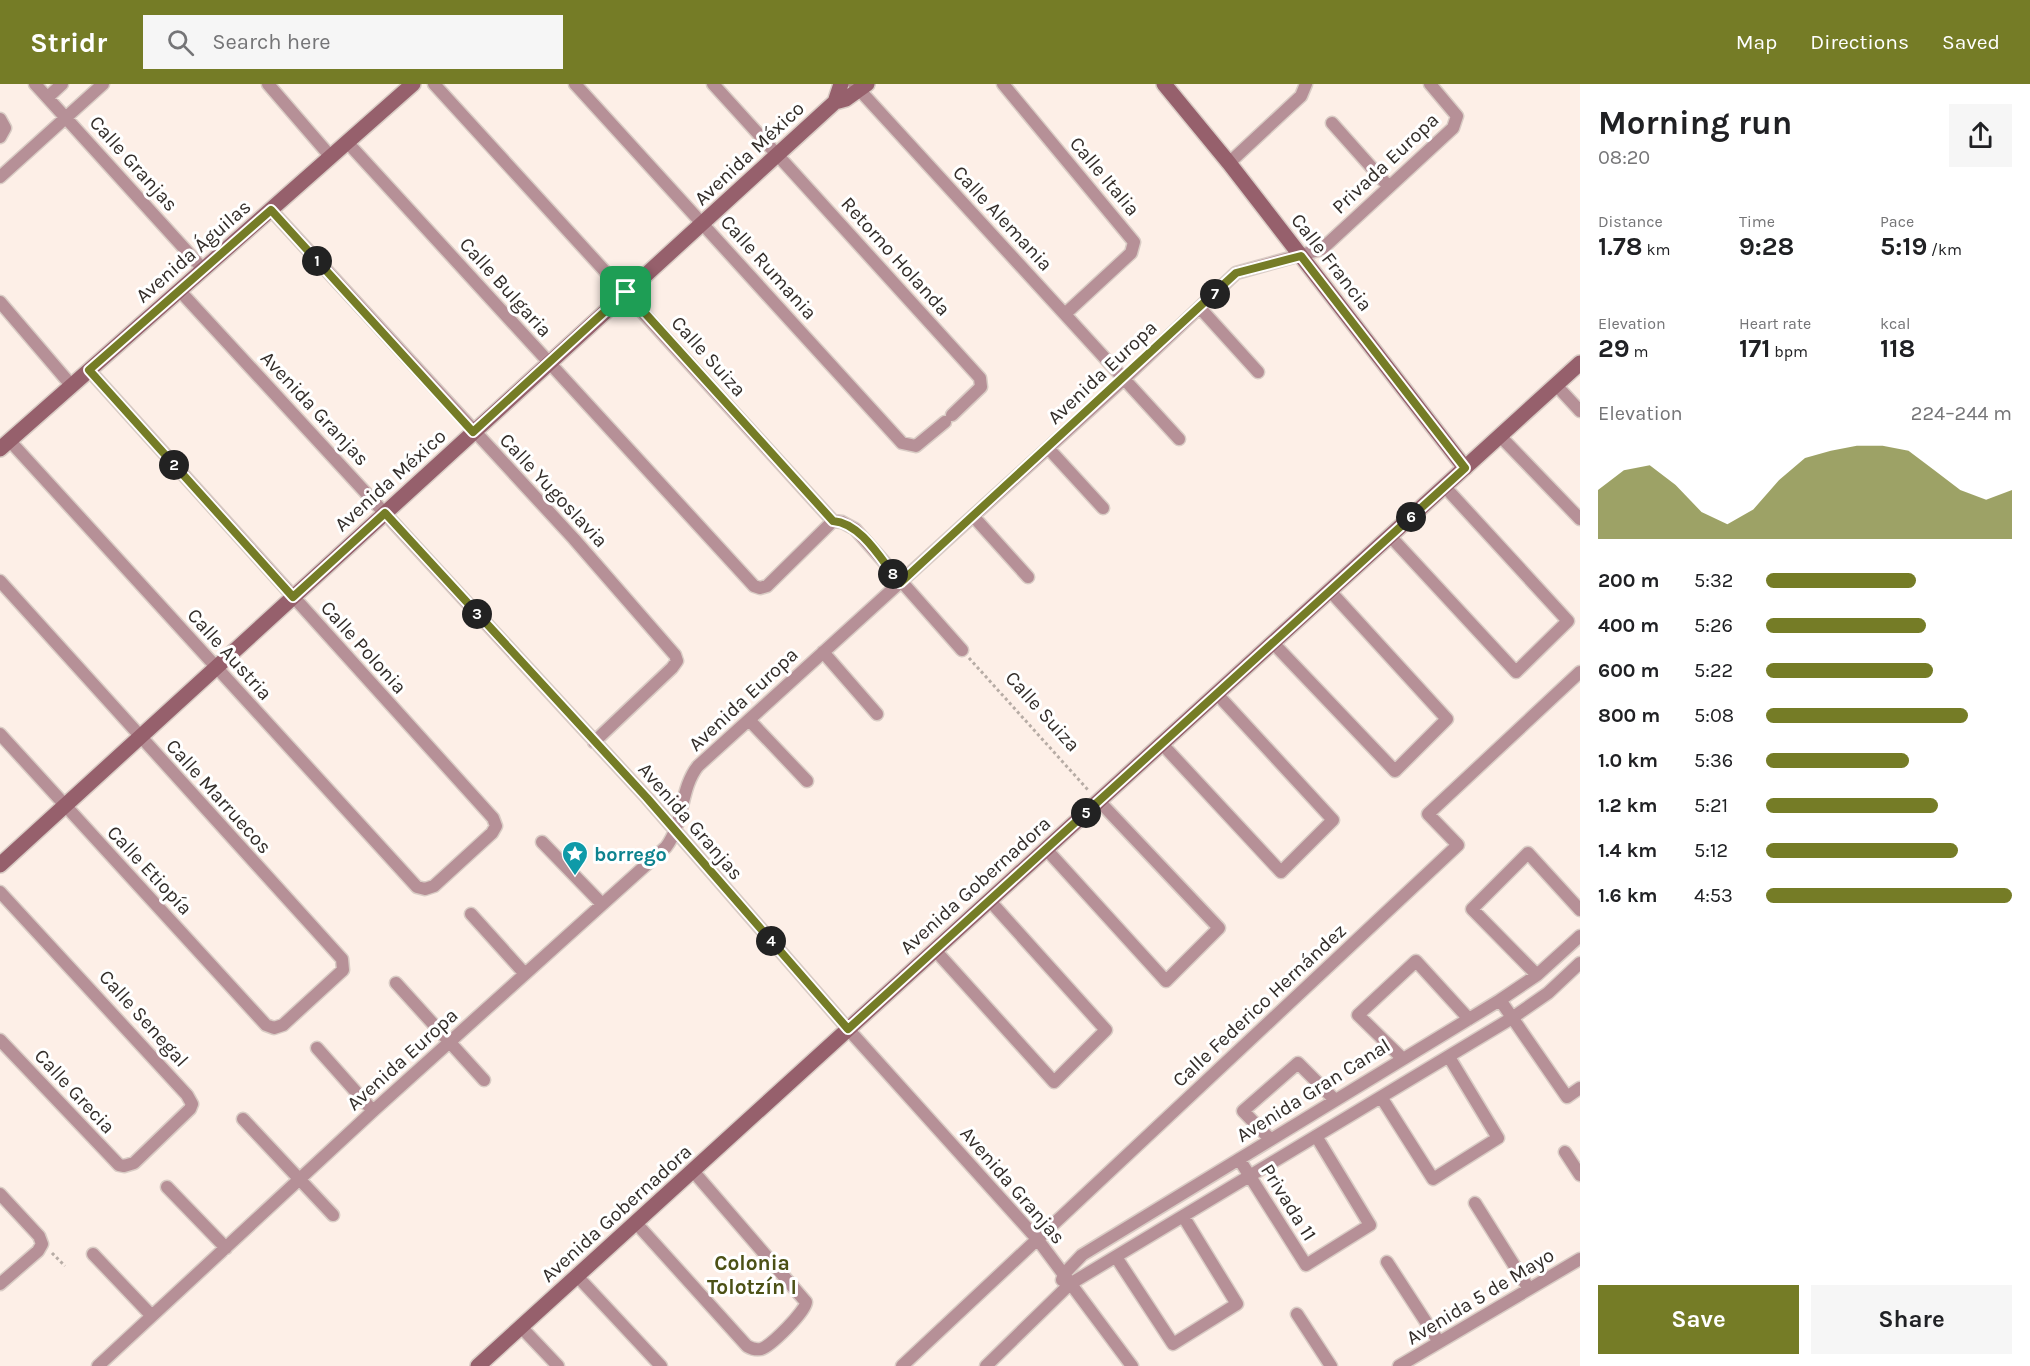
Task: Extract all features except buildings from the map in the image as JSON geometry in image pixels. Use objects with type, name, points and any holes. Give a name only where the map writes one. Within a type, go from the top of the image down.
[{"type":"street","name":"Calle Granjas","points":[[35,84],[203,269]]},
{"type":"street","points":[[48,97],[62,84]]},
{"type":"street","points":[[0,177],[103,84]]},
{"type":"street","points":[[268,84],[331,157]]},
{"type":"street","name":"Avenida Águilas","points":[[5,445],[413,84]]},
{"type":"street","name":"Calle Suiza","points":[[434,84],[833,521],[842,522],[855,529],[900,583],[962,650]]},
{"type":"street","name":"Calle Rumania","points":[[575,84],[902,443],[910,447],[921,442],[948,418]]},
{"type":"street","name":"Retorno Holanda","points":[[713,84],[980,378],[982,384],[948,418]]},
{"type":"street","name":"Avenida México","points":[[835,102],[841,84]]},
{"type":"street","name":"Calle Italia","points":[[1003,84],[1134,242],[1131,254],[1065,314]]},
{"type":"street","name":"Calle Francia","points":[[1164,84],[1229,164],[1465,468]]},
{"type":"street","points":[[1229,164],[1301,96],[1306,84]]},
{"type":"street","name":"Privada Europa","points":[[1301,256],[1322,249],[1453,128],[1457,120],[1455,112],[1430,84]]},
{"type":"street","name":"Avenida México","points":[[0,865],[626,292],[779,156],[835,102],[860,86]]},
{"type":"street","name":"Calle Alemania","points":[[860,86],[1179,439]]},
{"type":"street","points":[[0,119],[5,128],[0,136]]},
{"type":"street","points":[[1332,123],[1389,188]]},
{"type":"street","name":"Calle Bulgaria","points":[[347,142],[754,586],[760,588],[766,586],[833,521]]},
{"type":"street","name":"Calle Yugoslavia","points":[[271,210],[473,432],[574,539],[676,658],[672,668],[594,742]]},
{"type":"street","name":"Avenida Europa","points":[[98,1366],[373,1111],[666,847],[675,831],[694,771],[1240,271],[1301,256]]},
{"type":"street","name":"Avenida Granjas","points":[[179,290],[675,831],[848,1029],[1038,1240],[1132,1366]]},
{"type":"street","points":[[0,302],[71,385]]},
{"type":"street","points":[[1200,309],[1258,372]]},
{"type":"street","name":"Avenida Gobernadora","points":[[478,1366],[1580,363]]},
{"type":"street","name":"Calle Polonia","points":[[89,370],[495,822],[492,833],[434,886],[425,889]]},
{"type":"street","points":[[1556,386],[1580,411]]},
{"type":"street","points":[[1500,436],[1580,519]]},
{"type":"street","name":"Calle Austria","points":[[5,445],[216,668],[417,887],[425,889]]},
{"type":"street","points":[[1048,448],[1103,508]]},
{"type":"street","points":[[1390,536],[1516,672],[1568,621],[1444,487]]},
{"type":"street","points":[[973,516],[1028,577]]},
{"type":"street","name":"Calle Marruecos","points":[[0,581],[344,962],[340,974],[283,1025],[274,1028]]},
{"type":"street","points":[[1273,643],[1395,771],[1447,719],[1330,591]]},
{"type":"street","points":[[823,652],[877,714]]},
{"type":"street","name":"Calle Federico Hernández","points":[[902,1366],[1458,845],[1428,814],[1580,672]]},
{"type":"street","points":[[1162,744],[1281,872],[1333,820],[1217,694]]},
{"type":"street","points":[[750,721],[807,781]]},
{"type":"street","name":"Calle Etiopía","points":[[0,734],[266,1025],[274,1028]]},
{"type":"street","points":[[1046,849],[1166,981],[1219,928],[1099,801]]},
{"type":"street","points":[[542,842],[602,904]]},
{"type":"street","points":[[1537,975],[1472,909],[1528,853],[1580,910]]},
{"type":"street","name":"Calle Senegal","points":[[0,892],[191,1100],[187,1113],[134,1163],[124,1167]]},
{"type":"street","points":[[935,950],[1054,1082],[1106,1030],[990,901]]},
{"type":"street","points":[[471,914],[525,974]]},
{"type":"street","name":"Avenida Gran Canal","points":[[1067,1279],[1082,1255],[1334,1099],[1469,1020],[1537,975],[1580,936]]},
{"type":"street","points":[[1402,1058],[1358,1015],[1416,961],[1469,1020]]},
{"type":"street","name":"Avenida Gran Canal","points":[[1067,1279],[1116,1257],[1449,1057],[1548,993],[1579,965]]},
{"type":"street","points":[[396,983],[484,1080]]},
{"type":"street","points":[[1500,1000],[1567,1097],[1580,1088]]},
{"type":"street","name":"Calle Grecia","points":[[0,1040],[114,1162],[124,1167]]},
{"type":"street","points":[[317,1048],[373,1111]]},
{"type":"street","points":[[1381,1097],[1433,1179],[1498,1138],[1449,1057]]},
{"type":"street","points":[[1270,1138],[1243,1111],[1298,1063],[1334,1099]]},
{"type":"street","points":[[243,1119],[333,1215]]},
{"type":"street","name":"Privada 11","points":[[1239,1159],[1306,1265],[1370,1225],[1316,1136]]},
{"type":"street","points":[[1565,1152],[1580,1175]]},
{"type":"street","points":[[636,1223],[747,1346],[761,1349],[804,1312],[807,1305],[805,1299],[693,1171]]},
{"type":"street","points":[[168,1187],[225,1248]]},
{"type":"street","points":[[0,1194],[39,1236],[42,1244],[38,1251],[0,1284]]},
{"type":"street","points":[[1475,1203],[1529,1289]]},
{"type":"street","points":[[1116,1257],[1173,1344],[1237,1304],[1183,1216]]},
{"type":"street","points":[[93,1254],[151,1316]]},
{"type":"street","name":"Avenida 5 de Mayo","points":[[1399,1366],[1580,1259]]},
{"type":"street","points":[[1387,1262],[1439,1342]]},
{"type":"street","points":[[577,1276],[661,1366]]},
{"type":"street","points":[[987,1366],[1056,1299],[1067,1279]]},
{"type":"street","points":[[1297,1314],[1331,1366]]},
{"type":"street","points":[[521,1327],[558,1366]]},
{"type":"path","name":"Calle Suiza","points":[[962,650],[1099,801]]},
{"type":"path","points":[[42,1244],[65,1266]]},
{"type":"place","name":"borrego","points":[[575,877]]},
{"type":"district","name":"Colonia Tolotzín I","points":[[752,1275]]},
{"type":"route","points":[[271,210],[473,432],[626,292],[833,521],[848,524],[855,529],[900,583],[1200,309],[1236,273],[1276,261],[1301,256],[1465,468],[848,1029],[647,798],[385,513],[293,597],[89,370],[271,210]]}]
